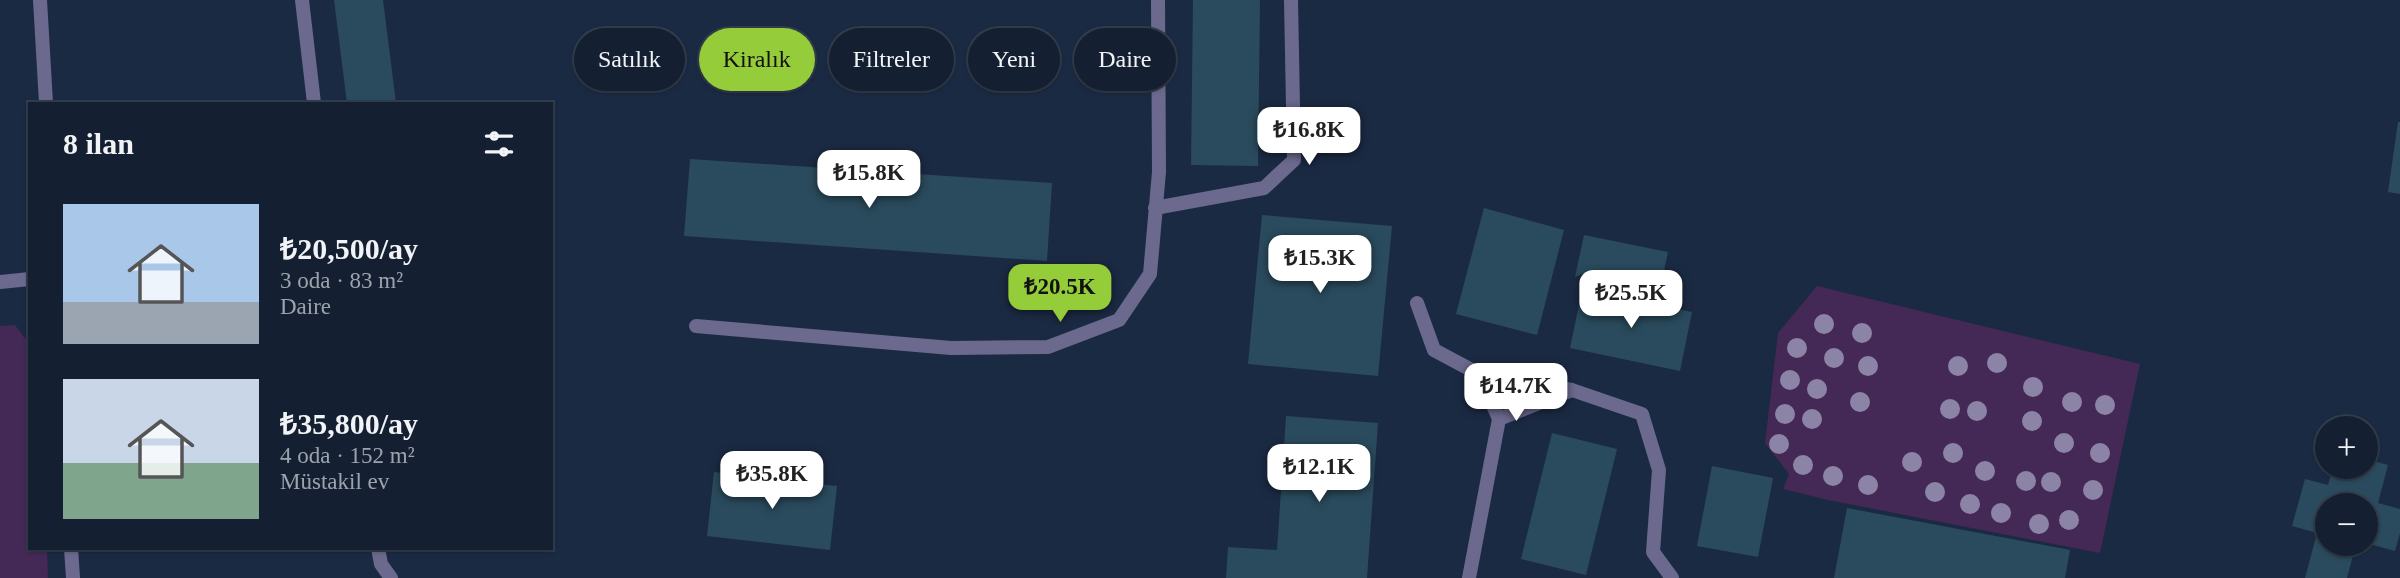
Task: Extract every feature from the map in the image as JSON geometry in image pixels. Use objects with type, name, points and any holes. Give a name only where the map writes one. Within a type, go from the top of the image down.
[{"type":"street","points":[[40,0],[46,102]]},
{"type":"street","points":[[302,0],[314,102]]},
{"type":"street","points":[[696,326],[951,348],[1048,347],[1119,320],[1150,274],[1159,172],[1158,0]]},
{"type":"street","points":[[1155,208],[1264,188],[1293,160],[1291,0]]},
{"type":"street","points":[[0,282],[28,279]]},
{"type":"street","points":[[1417,303],[1434,350],[1479,374],[1572,390],[1642,414],[1659,470],[1653,552],[1672,578]]},
{"type":"street","points":[[1469,578],[1499,419],[1479,374]]},
{"type":"street","points":[[1499,419],[1572,390]]},
{"type":"street","points":[[71,550],[73,578]]},
{"type":"street","points":[[379,550],[381,564],[391,578]]},
{"type":"shaded area","points":[[1817,286],[2140,364],[2100,553],[1783,489],[1789,474],[1765,443],[1778,333]]},
{"type":"shaded area","points":[[15,325],[28,342],[28,550],[47,550],[48,578],[0,578],[0,326]]},
{"type":"building","points":[[334,0],[383,0],[396,102],[347,102]]},
{"type":"building","points":[[1193,0],[1260,0],[1258,166],[1191,165]]},
{"type":"building","points":[[2400,122],[2400,194],[2388,192]]},
{"type":"building","points":[[690,159],[1052,183],[1047,261],[684,236]]},
{"type":"building","points":[[1484,208],[1564,230],[1537,335],[1456,314]]},
{"type":"building","points":[[1262,215],[1392,226],[1378,376],[1248,364]]},
{"type":"building","points":[[1584,235],[1668,252],[1659,294],[1582,274],[1575,277]]},
{"type":"building","points":[[1582,290],[1692,312],[1680,371],[1570,348]]},
{"type":"building","points":[[1286,416],[1378,423],[1367,578],[1226,578],[1228,547],[1277,550]]},
{"type":"building","points":[[1552,433],[1617,449],[1586,575],[1521,559]]},
{"type":"building","points":[[2378,462],[2388,465],[2378,503],[2378,493],[2315,493],[2315,532],[2292,526],[2305,479],[2328,485],[2330,479],[2378,479]]},
{"type":"building","points":[[1712,466],[1773,478],[1758,557],[1697,546]]},
{"type":"building","points":[[714,472],[837,486],[830,550],[707,536]]},
{"type":"building","points":[[2378,503],[2400,509],[2400,533],[2395,551],[2378,546]]},
{"type":"building","points":[[1847,508],[2070,550],[2065,578],[1834,578]]},
{"type":"building","points":[[2315,540],[2315,556],[2353,556],[2347,578],[2305,578]]}]
